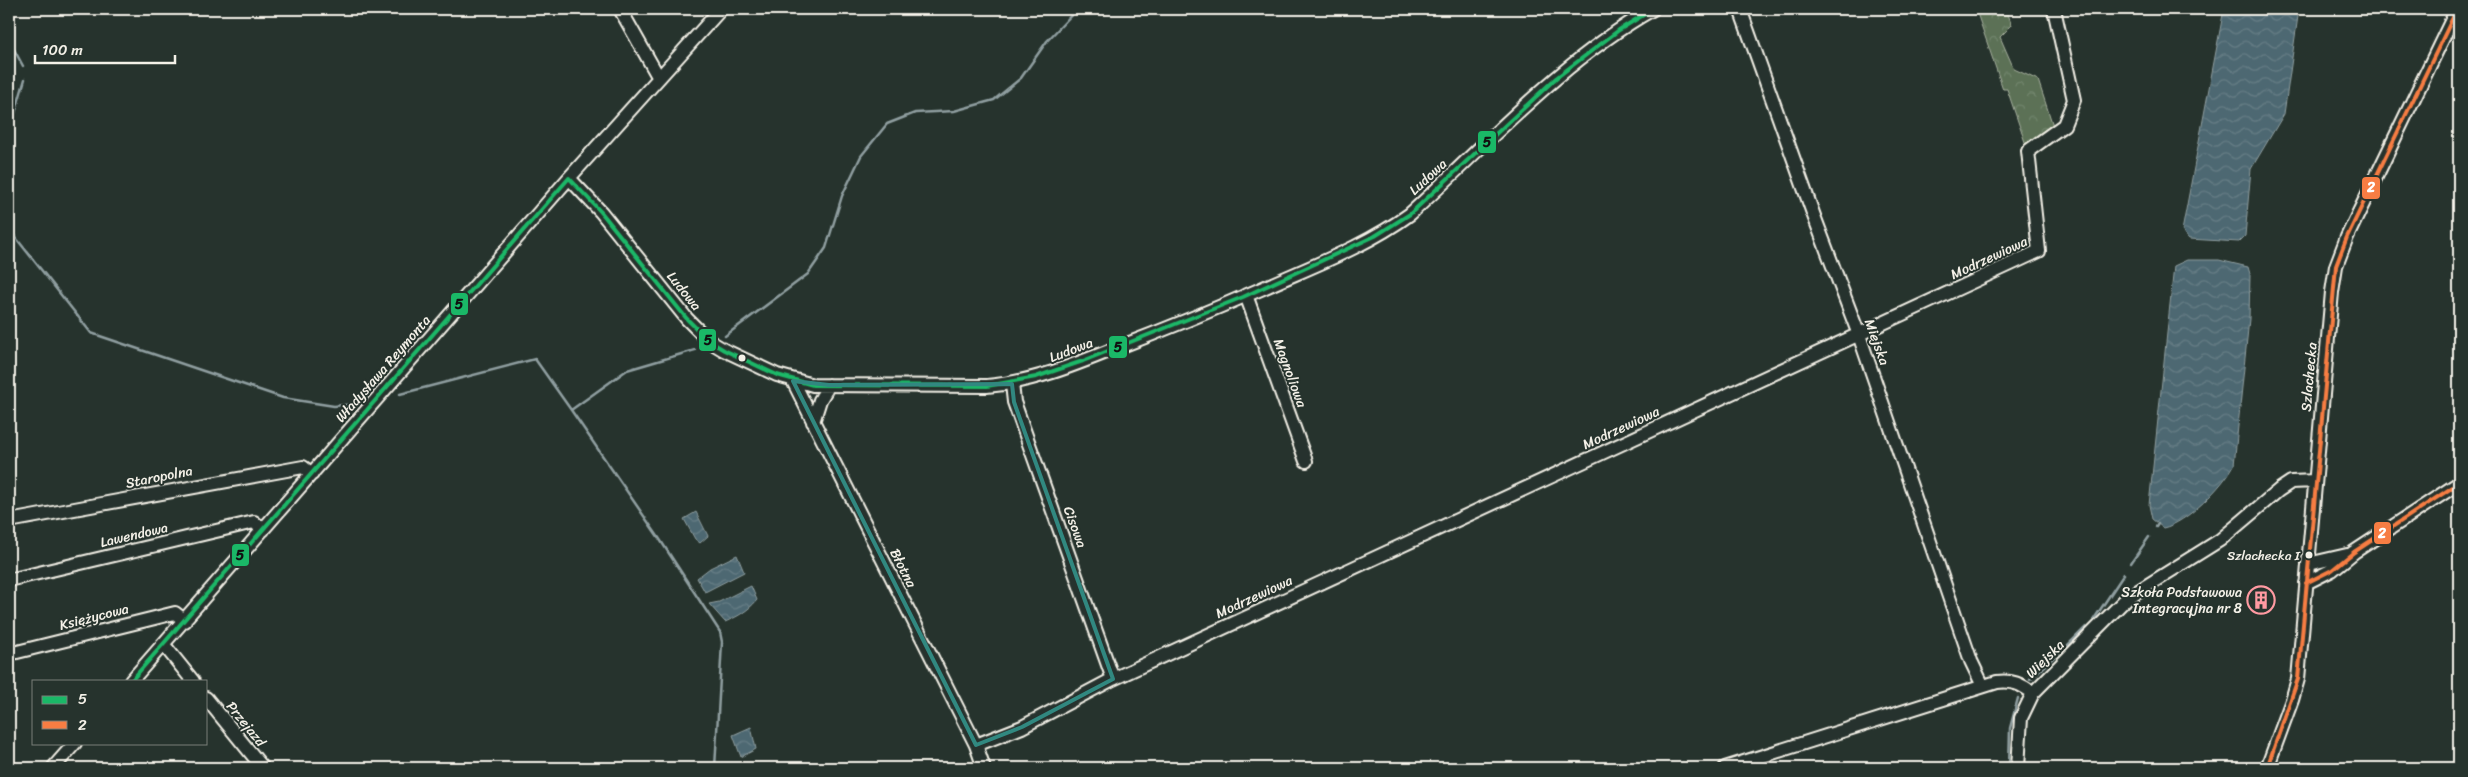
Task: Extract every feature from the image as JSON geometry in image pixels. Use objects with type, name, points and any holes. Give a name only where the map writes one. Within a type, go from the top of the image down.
[{"type":"street","points":[[620,9],[659,78]]},
{"type":"street","name":"Władysława Reymonta","points":[[132,680],[569,178],[720,9]]},
{"type":"street","name":"Ludowa","points":[[569,178],[601,212],[698,331],[724,350],[793,381],[829,386],[987,386],[1012,384],[1064,369],[1246,295],[1368,241],[1410,214],[1569,67],[1608,36],[1653,9]]},
{"type":"street","name":"Miejska","points":[[1740,9],[1859,335],[1971,660],[1983,686]]},
{"type":"street","name":"Modrzewiowa","points":[[976,745],[1022,727],[1113,679],[2039,251],[2028,152],[2064,125],[2074,100],[2054,9]]},
{"type":"street","name":"Szlachecka","points":[[2267,768],[2295,691],[2336,266],[2347,237],[2457,9]]},
{"type":"street","name":"Magnoliowa","points":[[1246,295],[1306,461]]},
{"type":"street","name":"Błotna","points":[[793,381],[976,745],[984,768]]},
{"type":"street","name":"Cisowa","points":[[1012,384],[1014,402],[1113,679]]},
{"type":"street","points":[[813,422],[820,400],[829,386]]},
{"type":"street","name":"Staropolna","points":[[9,521],[303,466],[312,474]]},
{"type":"street","name":"Wiejska","points":[[1725,768],[1983,686],[2009,680],[2021,684],[2033,693],[2127,598],[2220,540],[2278,490],[2291,482],[2315,482]]},
{"type":"street","points":[[2306,582],[2332,570],[2354,552],[2459,483]]},
{"type":"street","name":"Lawendowa","points":[[9,580],[254,522],[263,530]]},
{"type":"street","points":[[2308,564],[2354,552]]},
{"type":"street","name":"Księżycowa","points":[[9,654],[175,613],[185,621]]},
{"type":"street","points":[[164,645],[192,680]]},
{"type":"street","points":[[2018,768],[2021,718],[2033,693]]},
{"type":"street","name":"Przejazd","points":[[208,700],[263,768]]},
{"type":"street","points":[[53,768],[74,744]]},
{"type":"highlighted area","points":[[793,381],[829,385],[1012,384],[1014,402],[1113,679],[1022,727],[976,745]]},
{"type":"green space","points":[[2006,9],[2012,25],[2000,37],[2014,69],[2038,80],[2055,132],[2028,151],[2007,89],[2003,89],[1976,10]]},
{"type":"water","points":[[2224,9],[2299,9],[2284,114],[2251,169],[2245,236],[2239,242],[2189,239],[2182,231]]},
{"type":"water","points":[[2187,260],[2219,260],[2248,267],[2250,274],[2249,319],[2234,465],[2222,483],[2193,511],[2183,519],[2163,528],[2152,519],[2149,505],[2174,266]]},
{"type":"water","points":[[696,512],[708,536],[700,543],[695,539],[684,519]]},
{"type":"water","points":[[737,555],[744,572],[705,592],[697,578],[710,568]]},
{"type":"water","points":[[751,586],[757,600],[742,613],[725,622],[709,604],[719,602]]},
{"type":"water","points":[[751,727],[756,749],[741,757],[733,735]]},
{"type":"waterway","points":[[725,336],[808,274],[826,248],[842,196],[861,156],[887,124],[915,113],[954,111],[994,100],[1021,78],[1047,41],[1077,9]]},
{"type":"waterway","points":[[9,40],[23,66]]},
{"type":"waterway","points":[[9,134],[25,79]]},
{"type":"waterway","points":[[9,229],[91,333],[283,398],[334,406],[365,403]]},
{"type":"waterway","points":[[695,350],[627,370],[571,410],[659,538],[720,632],[722,642],[715,768]]},
{"type":"waterway","points":[[400,394],[535,359],[571,410]]},
{"type":"waterway","points":[[2131,563],[2149,537]]},
{"type":"waterway","points":[[2094,619],[2124,574]]},
{"type":"waterway","points":[[2068,645],[2086,627]]},
{"type":"waterway","points":[[2030,679],[2059,652]]},
{"type":"waterway","points":[[2009,768],[2010,728],[2018,698]]},
{"type":"transit line","name":"5","points":[[569,178],[601,212],[687,319],[709,341],[724,350],[777,375],[813,385],[987,386],[1036,377],[1083,361],[1243,297],[1375,236],[1410,214],[1556,78],[1619,30],[1653,9]]},
{"type":"transit line","name":"2","points":[[2267,768],[2298,679],[2336,266],[2347,237],[2457,9]]},
{"type":"transit line","name":"5","points":[[132,680],[569,178]]},
{"type":"transit line","name":"2","points":[[2306,583],[2332,570],[2354,552],[2459,483]]},
{"type":"place","name":"Szlachecka I","points":[[2309,555]]},
{"type":"place","name":"Szkoła Podstawowa Integracyjna nr 8","points":[[2261,600]]}]
